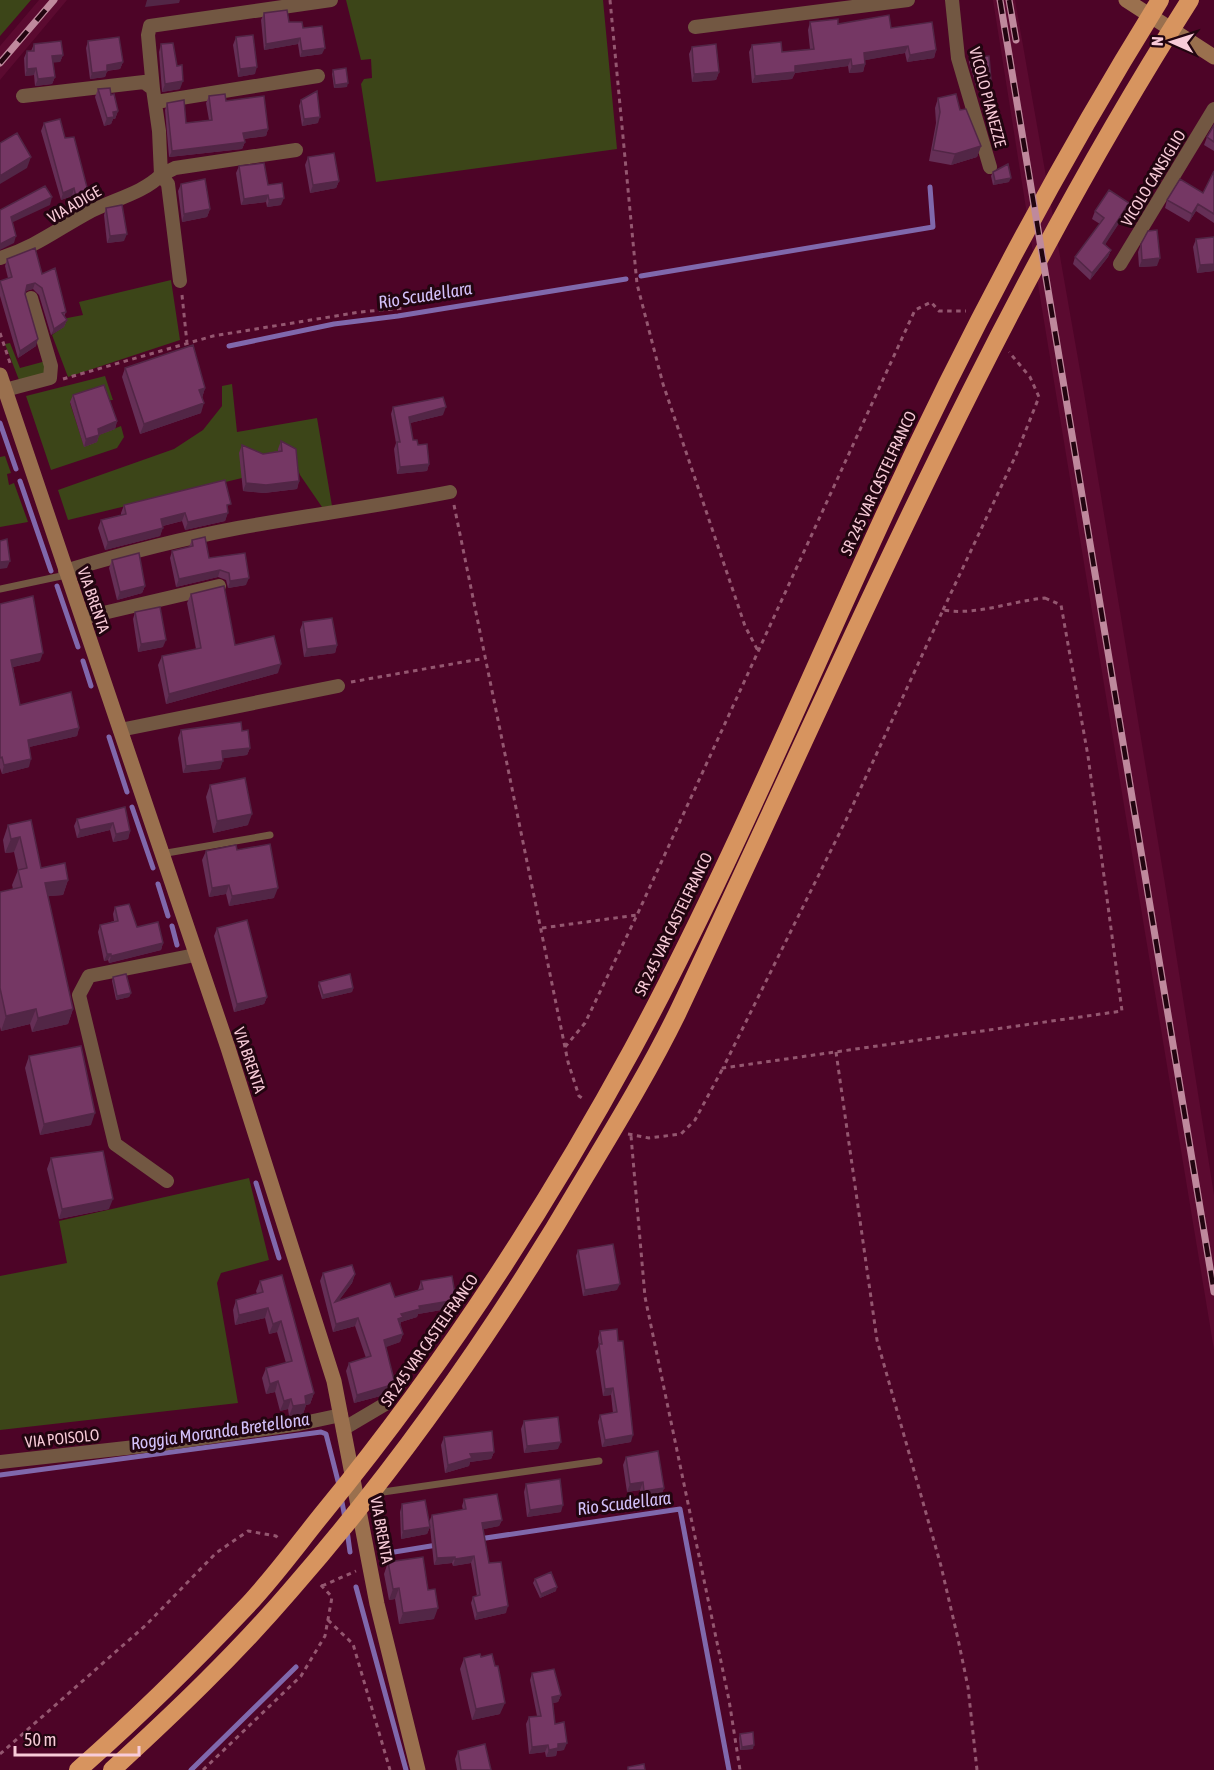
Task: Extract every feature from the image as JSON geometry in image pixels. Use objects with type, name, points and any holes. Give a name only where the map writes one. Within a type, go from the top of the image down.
[{"type":"highway","name":"SR 245 VAR CASTELFRANCO","points":[[78,1770],[188,1667],[247,1606],[375,1449],[440,1363],[538,1212],[610,1089],[660,996],[735,843],[973,320],[1110,81],[1160,0]]},
{"type":"highway","points":[[112,1770],[182,1705],[291,1591],[442,1400],[513,1295],[622,1122],[677,1014],[908,518],[1115,122],[1190,0]]},
{"type":"street","points":[[180,281],[168,184],[161,175],[148,35],[150,26],[331,0]]},
{"type":"street","points":[[695,27],[908,0]]},
{"type":"street","name":"VICOLO PIANEZZE","points":[[952,0],[958,58],[990,167]]},
{"type":"street","points":[[1126,0],[1214,57]]},
{"type":"street","points":[[154,95],[318,76]]},
{"type":"street","points":[[24,96],[144,82],[154,95]]},
{"type":"street","name":"VICOLO CANSIGLIO","points":[[1120,264],[1214,109]]},
{"type":"street","name":"VIA ADIGE","points":[[0,258],[32,247],[89,212],[124,195],[149,187],[161,175],[175,168],[296,150]]},
{"type":"street","points":[[6,379],[50,378],[51,366],[31,298]]},
{"type":"street","name":"VIA BRENTA","points":[[6,379],[66,573],[270,1176],[334,1381],[391,1667],[418,1770]]},
{"type":"street","points":[[66,573],[110,557],[237,528],[376,507],[450,492]]},
{"type":"street","points":[[82,618],[219,586]]},
{"type":"street","points":[[118,726],[338,686]]},
{"type":"street","points":[[167,1181],[115,1144],[79,995],[89,976],[195,955]]},
{"type":"street","name":"VIA POISOLO","points":[[0,1462],[162,1444],[315,1422],[342,1422],[387,1403]]},
{"type":"lane","points":[[0,589],[66,573]]},
{"type":"lane","points":[[161,854],[270,835]]},
{"type":"lane","points":[[357,1497],[599,1461]]},
{"type":"path","points":[[610,0],[637,284],[663,384],[745,626],[758,651]]},
{"type":"path","points":[[180,281],[187,343]]},
{"type":"path","points":[[565,1047],[585,1023],[638,915],[915,310],[932,302],[939,311],[973,320]]},
{"type":"path","points":[[50,378],[67,380],[213,336],[360,312],[404,308]]},
{"type":"path","points":[[0,333],[6,379]]},
{"type":"path","points":[[631,1136],[649,1138],[681,1134],[696,1120],[846,820],[1016,455],[1039,397],[1030,377],[999,346]]},
{"type":"path","points":[[450,492],[458,516],[565,1047],[579,1096],[588,1102]]},
{"type":"path","points":[[723,1068],[1122,1011],[1088,756],[1061,605],[1045,598],[965,611],[943,610]]},
{"type":"path","points":[[338,686],[361,679],[487,658]]},
{"type":"path","points":[[542,928],[638,915]]},
{"type":"path","points":[[836,1052],[877,1340],[941,1566],[956,1629],[968,1686],[977,1770]]},
{"type":"path","points":[[622,1122],[631,1136],[645,1297],[729,1700],[740,1770]]},
{"type":"path","points":[[322,1586],[352,1572],[370,1567]]},
{"type":"path","points":[[328,1620],[353,1644],[390,1770]]},
{"type":"shaded area","points":[[39,0],[67,0],[0,80],[0,46]]},
{"type":"shaded area","points":[[993,0],[1015,0],[1084,393],[1165,884],[1214,1195],[1214,1350],[1041,303]]},
{"type":"green space","points":[[0,0],[31,0],[0,36]]},
{"type":"green space","points":[[346,0],[603,0],[617,149],[376,182],[361,84],[364,79],[372,78],[371,59],[361,60]]},
{"type":"green space","points":[[171,280],[180,340],[68,377],[52,335],[64,326],[62,319],[83,315],[79,302]]},
{"type":"green space","points":[[10,343],[20,368],[46,361],[44,374],[19,380],[5,344]]},
{"type":"green space","points":[[105,376],[113,400],[70,403],[84,446],[96,436],[121,426],[124,437],[117,448],[51,470],[26,396]]},
{"type":"green space","points":[[232,384],[237,432],[317,418],[332,506],[322,507],[300,475],[293,457],[279,458],[242,478],[68,520],[58,490],[174,449],[203,430],[222,406],[222,386]]},
{"type":"green space","points":[[5,456],[11,473],[7,474],[9,485],[14,483],[28,522],[0,527],[0,457]]},
{"type":"green space","points":[[249,1178],[269,1260],[221,1273],[217,1283],[238,1403],[0,1430],[0,1276],[67,1263],[59,1221]]},
{"type":"building","points":[[287,10],[289,22],[302,22],[303,28],[322,26],[325,48],[302,51],[300,38],[266,44],[264,13]]},
{"type":"building","points":[[889,15],[891,28],[932,22],[936,50],[910,55],[908,46],[864,53],[865,64],[852,66],[851,59],[795,66],[795,72],[755,76],[752,45],[781,42],[782,52],[814,49],[810,22],[838,19],[838,24]]},
{"type":"building","points":[[253,35],[257,67],[240,69],[236,37]]},
{"type":"building","points":[[119,37],[123,62],[107,65],[107,71],[92,73],[88,41]]},
{"type":"building","points":[[61,41],[63,55],[52,56],[55,77],[38,79],[36,68],[27,69],[27,51],[34,51],[34,44]]},
{"type":"building","points":[[173,43],[177,66],[182,65],[183,81],[165,84],[161,44]]},
{"type":"building","points":[[716,44],[719,72],[694,74],[692,47]]},
{"type":"building","points":[[989,56],[991,80],[977,82],[970,58]]},
{"type":"building","points":[[346,68],[348,83],[335,85],[333,70]]},
{"type":"building","points":[[110,88],[111,95],[114,94],[118,111],[113,112],[114,117],[107,118],[98,89]]},
{"type":"building","points":[[317,91],[320,117],[304,119],[301,100]]},
{"type":"building","points":[[225,94],[226,101],[264,96],[268,129],[243,133],[245,142],[172,151],[167,103],[184,100],[186,123],[212,120],[209,96]]},
{"type":"building","points":[[956,94],[960,110],[966,109],[981,146],[955,154],[933,150],[940,112],[938,98]]},
{"type":"building","points":[[60,119],[65,138],[74,137],[89,195],[76,197],[74,188],[63,193],[44,123]]},
{"type":"building","points":[[1214,125],[1214,142],[1207,137]]},
{"type":"building","points":[[17,133],[31,157],[0,176],[0,143]]},
{"type":"building","points":[[334,153],[339,181],[313,185],[308,157]]},
{"type":"building","points":[[264,163],[268,185],[282,183],[284,198],[269,200],[268,195],[244,199],[239,166]]},
{"type":"building","points":[[1008,164],[1011,178],[995,181],[993,172]]},
{"type":"building","points":[[1214,171],[1214,214],[1198,204],[1192,214],[1167,200],[1180,179],[1203,193]]},
{"type":"building","points":[[205,179],[210,209],[184,214],[181,184]]},
{"type":"building","points":[[45,186],[52,197],[11,217],[16,236],[0,244],[0,210]]},
{"type":"building","points":[[1109,190],[1129,203],[1103,243],[1111,250],[1092,273],[1075,257],[1104,218],[1095,211]]},
{"type":"building","points":[[122,205],[127,234],[110,236],[106,208]]},
{"type":"building","points":[[1157,230],[1160,258],[1142,260],[1141,244],[1148,231]]},
{"type":"building","points":[[1214,237],[1214,264],[1200,265],[1196,239]]},
{"type":"building","points":[[35,248],[42,274],[55,268],[66,312],[62,313],[67,320],[54,329],[42,288],[35,283],[27,285],[25,294],[38,339],[20,351],[0,281],[12,277],[7,259]]},
{"type":"building","points":[[193,345],[205,388],[199,390],[204,403],[144,424],[125,368]]},
{"type":"building","points":[[104,385],[117,421],[98,429],[99,435],[86,439],[73,395]]},
{"type":"building","points":[[443,397],[446,407],[409,417],[413,440],[417,440],[418,445],[427,444],[429,464],[400,467],[397,442],[400,442],[393,407]]},
{"type":"building","points":[[281,441],[296,449],[299,481],[266,485],[246,483],[242,445],[263,454],[282,451]]},
{"type":"building","points":[[225,480],[231,504],[227,505],[228,513],[188,522],[185,513],[161,519],[163,528],[108,542],[101,520],[126,514],[124,505]]},
{"type":"building","points":[[205,537],[209,558],[245,553],[249,578],[230,581],[229,573],[220,570],[179,579],[172,551],[193,546],[192,540]]},
{"type":"building","points":[[7,539],[10,561],[0,562],[0,541]]},
{"type":"building","points":[[139,553],[145,586],[120,592],[112,560]]},
{"type":"building","points":[[224,586],[235,645],[274,636],[281,664],[169,694],[162,656],[201,648],[191,594]]},
{"type":"building","points":[[33,596],[43,653],[11,660],[20,705],[71,692],[79,728],[28,740],[31,759],[4,765],[2,757],[0,758],[0,604]]},
{"type":"building","points":[[160,607],[166,640],[141,644],[135,612]]},
{"type":"building","points":[[332,618],[337,645],[307,649],[303,622]]},
{"type":"building","points":[[241,722],[242,731],[248,730],[250,748],[222,751],[223,761],[186,766],[181,730]]},
{"type":"building","points":[[245,778],[252,814],[217,821],[210,785]]},
{"type":"building","points":[[125,807],[130,831],[116,834],[113,823],[80,830],[77,819]]},
{"type":"building","points":[[31,820],[41,868],[65,863],[68,880],[45,883],[73,1009],[38,1018],[36,1009],[6,1016],[0,988],[0,892],[22,887],[18,870],[27,868],[20,837],[11,839],[8,825]]},
{"type":"building","points":[[270,844],[278,888],[232,896],[229,885],[212,888],[206,851],[236,845],[237,850]]},
{"type":"building","points":[[129,904],[137,927],[158,922],[163,943],[111,956],[107,954],[100,925],[118,921],[115,907]]},
{"type":"building","points":[[247,920],[267,997],[237,1004],[217,928]]},
{"type":"building","points":[[126,974],[131,993],[117,996],[113,977]]},
{"type":"building","points":[[350,974],[353,988],[323,995],[319,982]]},
{"type":"building","points":[[81,1046],[95,1113],[44,1124],[29,1056]]},
{"type":"building","points":[[103,1151],[113,1199],[62,1209],[51,1158]]},
{"type":"building","points":[[613,1244],[620,1284],[585,1290],[578,1250]]},
{"type":"building","points":[[352,1265],[355,1274],[335,1302],[390,1283],[395,1297],[423,1289],[421,1281],[452,1276],[456,1300],[419,1306],[420,1309],[401,1314],[403,1317],[398,1319],[403,1334],[384,1340],[395,1384],[357,1395],[349,1363],[371,1356],[358,1318],[336,1324],[323,1273]]},
{"type":"building","points":[[282,1275],[314,1393],[305,1396],[306,1404],[293,1406],[291,1399],[284,1401],[278,1381],[270,1384],[266,1368],[292,1361],[281,1321],[273,1324],[268,1308],[239,1315],[236,1300],[263,1292],[260,1281]]},
{"type":"building","points":[[617,1329],[618,1341],[623,1341],[633,1435],[605,1440],[600,1415],[617,1412],[613,1388],[605,1389],[599,1344],[602,1344],[600,1331]]},
{"type":"building","points":[[558,1417],[561,1442],[527,1446],[524,1421]]},
{"type":"building","points":[[492,1431],[494,1452],[470,1454],[472,1458],[448,1465],[444,1437]]},
{"type":"building","points":[[658,1451],[664,1488],[644,1491],[643,1482],[630,1484],[626,1457]]},
{"type":"building","points":[[560,1479],[563,1505],[530,1510],[526,1484]]},
{"type":"building","points":[[497,1494],[502,1520],[482,1523],[489,1563],[501,1562],[508,1606],[477,1613],[473,1597],[480,1595],[474,1556],[455,1559],[455,1557],[437,1558],[432,1515],[466,1509],[464,1499]]},
{"type":"building","points":[[425,1500],[430,1527],[403,1531],[402,1504]]},
{"type":"building","points":[[423,1557],[428,1590],[435,1589],[438,1608],[403,1613],[399,1588],[393,1589],[388,1562]]},
{"type":"building","points":[[551,1572],[557,1587],[541,1594],[535,1579]]},
{"type":"building","points":[[480,1654],[481,1657],[492,1654],[495,1666],[498,1666],[505,1703],[476,1709],[464,1658]]},
{"type":"building","points":[[554,1669],[561,1695],[552,1697],[555,1724],[564,1722],[567,1743],[558,1744],[558,1748],[549,1750],[548,1745],[532,1747],[529,1717],[541,1716],[532,1673]]},
{"type":"building","points":[[753,1732],[754,1745],[742,1747],[740,1734]]},
{"type":"building","points":[[485,1744],[491,1770],[461,1770],[458,1751]]},
{"type":"building","points":[[644,1764],[645,1770],[628,1770],[628,1767]]},
{"type":"waterway","name":"Rio Scudellara","points":[[641,276],[933,227],[930,187]]},
{"type":"waterway","name":"Rio Scudellara","points":[[229,346],[334,324],[398,316],[626,279]]},
{"type":"waterway","points":[[0,423],[16,469]]},
{"type":"waterway","points":[[20,481],[51,571]]},
{"type":"waterway","points":[[57,586],[78,647]]},
{"type":"waterway","points":[[83,661],[91,686]]},
{"type":"waterway","points":[[109,737],[127,792]]},
{"type":"waterway","points":[[132,807],[153,868]]},
{"type":"waterway","points":[[158,884],[168,916]]},
{"type":"waterway","points":[[172,926],[177,945]]},
{"type":"waterway","points":[[256,1183],[279,1258]]},
{"type":"waterway","name":"Roggia Moranda Bretellona","points":[[0,1475],[321,1432],[326,1434],[339,1485]]},
{"type":"waterway","name":"Roggia Moranda Bretellona","points":[[341,1497],[345,1518]]},
{"type":"waterway","name":"Rio Scudellara","points":[[479,1539],[680,1509],[729,1770]]},
{"type":"waterway","name":"Roggia Moranda Bretellona","points":[[347,1530],[350,1552]]},
{"type":"waterway","name":"Rio Scudellara","points":[[382,1554],[437,1545]]},
{"type":"waterway","points":[[356,1587],[406,1770]]},
{"type":"waterway","points":[[191,1770],[296,1667]]},
{"type":"railway","points":[[0,63],[54,0]]},
{"type":"railway","points":[[1000,0],[1214,1292]]},
{"type":"railway","points":[[1009,0],[1016,40]]}]
